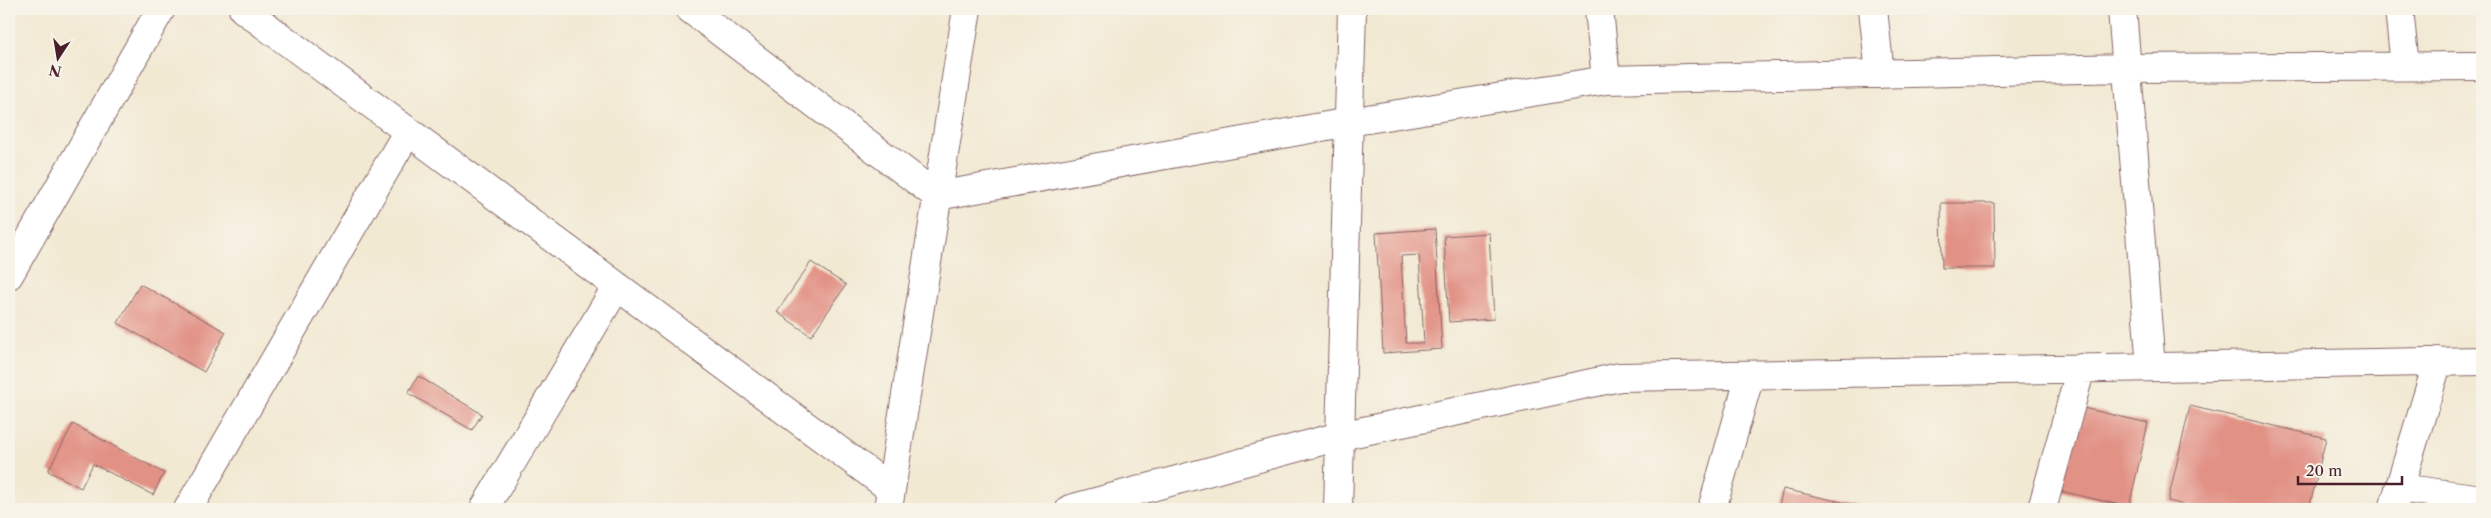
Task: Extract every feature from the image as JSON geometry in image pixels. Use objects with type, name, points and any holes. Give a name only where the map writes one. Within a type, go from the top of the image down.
[{"type":"street","points":[[9,275],[161,9]]},
{"type":"street","points":[[243,9],[616,286],[889,499],[967,9]]},
{"type":"street","points":[[690,9],[937,196],[1349,122],[1606,80],[2127,68],[2482,66]]},
{"type":"street","points":[[1338,509],[1352,9]]},
{"type":"street","points":[[1599,9],[1606,80]]},
{"type":"street","points":[[1873,9],[1880,74]]},
{"type":"street","points":[[2122,9],[2151,367]]},
{"type":"street","points":[[2399,9],[2405,66]]},
{"type":"street","points":[[188,509],[408,131]]},
{"type":"street","points":[[484,509],[616,286]]},
{"type":"street","points":[[1070,509],[1340,436],[1620,377],[2482,361]]},
{"type":"street","points":[[2438,362],[2396,498],[2482,499]]},
{"type":"street","points":[[2042,509],[2081,368]]},
{"type":"street","points":[[1712,509],[1750,375]]},
{"type":"building","points":[[1941,203],[1994,203],[1995,268],[1942,268]]},
{"type":"building","points":[[1435,229],[1442,349],[1383,353],[1376,233]],"holes":[[[1419,255],[1424,343],[1406,343],[1401,256]]]},
{"type":"building","points":[[1489,233],[1494,319],[1449,322],[1444,236]]},
{"type":"building","points":[[811,262],[846,285],[811,336],[777,312]]},
{"type":"building","points":[[140,284],[226,332],[204,372],[118,323]]},
{"type":"building","points":[[418,376],[482,414],[472,430],[408,393]]},
{"type":"building","points":[[2190,406],[2326,438],[2309,509],[2201,509],[2168,501]]},
{"type":"building","points":[[2079,407],[2148,423],[2129,507],[2060,491]]},
{"type":"building","points":[[73,424],[164,473],[153,495],[93,464],[81,488],[48,471]]},
{"type":"building","points":[[1783,489],[1869,508],[1869,509],[1778,509]]}]
